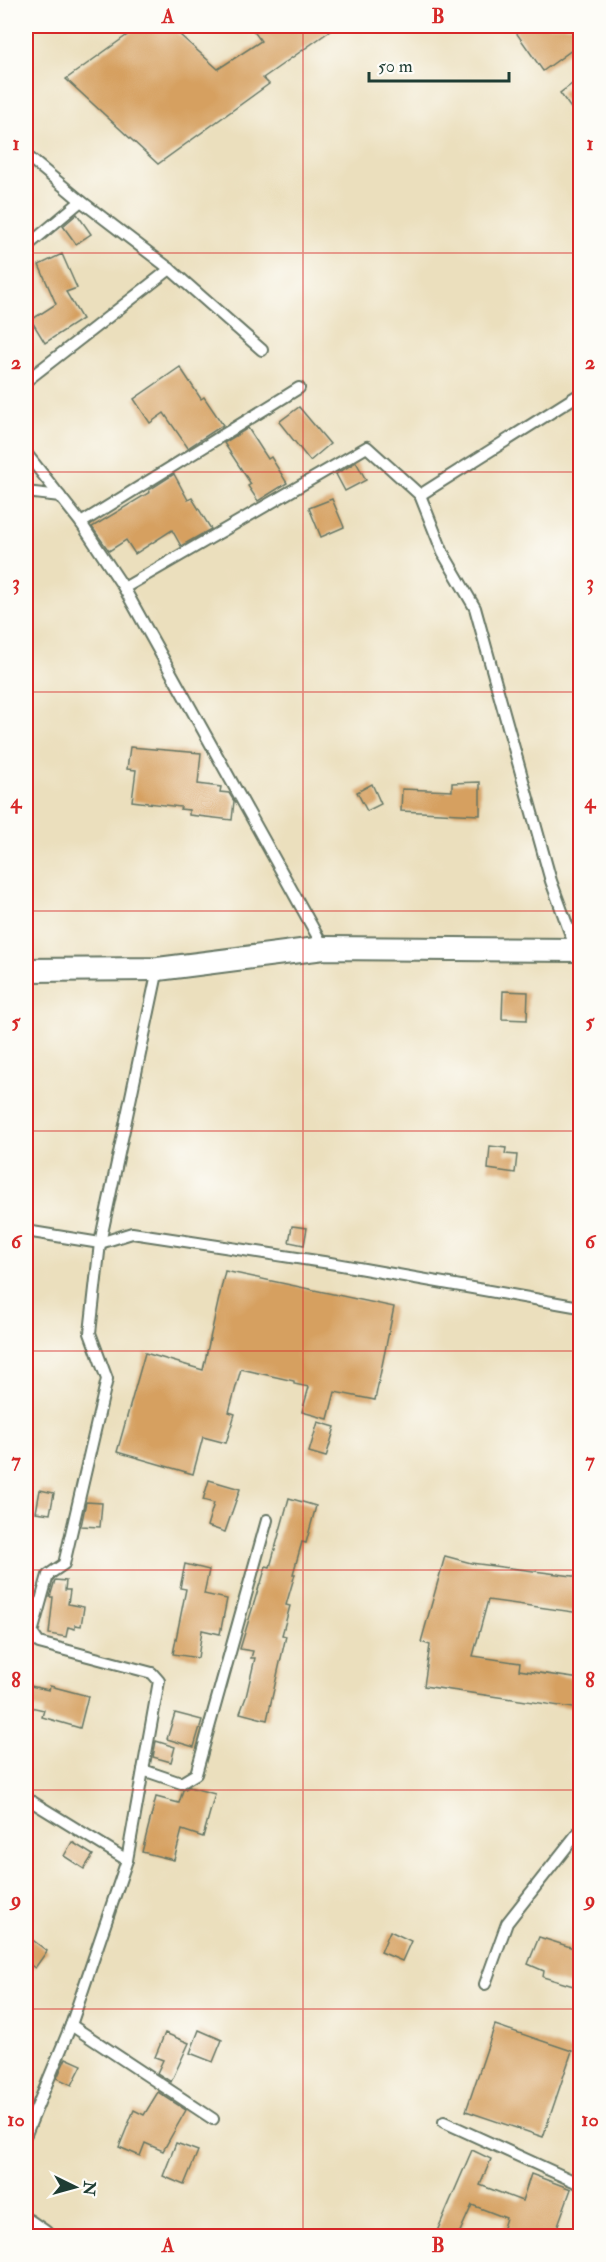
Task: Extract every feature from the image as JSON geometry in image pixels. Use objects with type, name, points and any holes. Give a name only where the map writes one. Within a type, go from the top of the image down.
[{"type":"street","points":[[26,970],[158,969],[324,948],[578,950]]},
{"type":"street","points":[[26,2225],[42,2236]]},
{"type":"lane","points":[[26,155],[81,201],[170,269],[262,350]]},
{"type":"lane","points":[[26,247],[81,201]]},
{"type":"lane","points":[[26,381],[170,269]]},
{"type":"lane","points":[[81,523],[299,388]]},
{"type":"lane","points":[[420,495],[580,394]]},
{"type":"lane","points":[[124,588],[366,447],[420,495],[443,553],[475,608],[550,881],[578,950]]},
{"type":"lane","points":[[26,453],[81,523],[124,588],[324,948]]},
{"type":"lane","points":[[26,492],[60,496]]},
{"type":"lane","points":[[26,2134],[71,2025],[127,1860],[159,1681],[152,1672],[39,1643],[32,1633],[48,1575],[64,1564],[107,1379],[90,1334],[100,1243],[158,969]]},
{"type":"lane","points":[[26,1231],[100,1243],[132,1233],[330,1263],[580,1307]]},
{"type":"lane","points":[[143,1770],[181,1783],[196,1774],[267,1520]]},
{"type":"lane","points":[[26,1798],[127,1860]]},
{"type":"lane","points":[[485,1984],[507,1923],[580,1830]]},
{"type":"lane","points":[[71,2025],[213,2119]]},
{"type":"lane","points":[[444,2122],[580,2184]]},
{"type":"building","points":[[140,26],[170,26],[218,69],[261,41],[250,26],[337,26],[263,78],[269,84],[158,164],[66,79]]},
{"type":"building","points":[[522,26],[580,26],[580,44],[543,71],[515,31]]},
{"type":"building","points":[[580,78],[580,121],[560,93]]},
{"type":"building","points":[[77,214],[91,234],[76,244],[63,226]]},
{"type":"building","points":[[62,254],[77,288],[66,292],[82,319],[45,343],[31,320],[56,304],[39,265]]},
{"type":"building","points":[[180,367],[201,399],[204,397],[223,425],[188,448],[164,413],[150,423],[134,399]]},
{"type":"building","points":[[299,407],[330,444],[310,461],[279,422]]},
{"type":"building","points":[[248,428],[268,459],[271,457],[287,483],[258,501],[248,486],[251,484],[224,443]]},
{"type":"building","points":[[356,462],[366,480],[345,491],[336,474]]},
{"type":"building","points":[[174,474],[188,500],[192,498],[211,529],[181,546],[172,530],[135,554],[126,540],[109,551],[92,527],[150,492],[149,490]]},
{"type":"building","points":[[332,499],[344,527],[321,537],[309,508]]},
{"type":"building","points":[[130,747],[201,753],[198,784],[221,787],[220,792],[229,793],[234,801],[232,820],[189,815],[189,810],[180,809],[181,807],[132,801],[136,770],[127,769]]},
{"type":"building","points":[[480,782],[480,815],[401,811],[402,789],[452,791],[452,783]]},
{"type":"building","points":[[372,784],[381,804],[367,811],[357,792]]},
{"type":"building","points":[[503,991],[528,992],[527,1020],[502,1019]]},
{"type":"building","points":[[490,1146],[506,1148],[505,1154],[517,1155],[515,1173],[488,1169]]},
{"type":"building","points":[[292,1226],[307,1228],[304,1245],[289,1242]]},
{"type":"building","points":[[225,1271],[394,1307],[375,1400],[335,1392],[328,1419],[302,1412],[309,1387],[294,1384],[294,1381],[241,1369],[229,1412],[235,1414],[226,1443],[203,1437],[193,1474],[117,1452],[145,1353],[203,1370]]},
{"type":"building","points":[[318,1422],[335,1427],[326,1457],[309,1452]]},
{"type":"building","points":[[209,1480],[240,1489],[225,1532],[207,1526],[214,1503],[203,1500]]},
{"type":"building","points":[[40,1490],[54,1493],[50,1514],[36,1512]]},
{"type":"building","points":[[289,1498],[316,1506],[306,1543],[302,1542],[293,1574],[295,1574],[286,1605],[290,1606],[282,1635],[286,1636],[267,1720],[240,1713],[255,1658],[251,1658],[253,1651],[240,1649],[266,1566],[270,1567]]},
{"type":"building","points":[[86,1502],[102,1503],[100,1527],[81,1526]]},
{"type":"building","points":[[445,1556],[471,1563],[580,1577],[580,1613],[488,1600],[473,1656],[520,1663],[519,1670],[580,1679],[580,1709],[424,1686],[430,1645],[421,1642]]},
{"type":"building","points":[[185,1564],[209,1570],[204,1594],[227,1599],[220,1634],[202,1630],[198,1658],[173,1654],[186,1589],[180,1588]]},
{"type":"building","points":[[55,1580],[66,1581],[65,1590],[70,1590],[68,1604],[84,1607],[81,1626],[75,1625],[75,1629],[68,1627],[66,1637],[49,1634],[53,1597],[50,1597]]},
{"type":"building","points":[[26,1685],[49,1690],[50,1686],[88,1696],[80,1728],[42,1717],[44,1710],[26,1706]]},
{"type":"building","points":[[175,1713],[202,1720],[194,1747],[167,1739]]},
{"type":"building","points":[[156,1741],[175,1747],[171,1762],[153,1757]]},
{"type":"building","points":[[189,1787],[215,1794],[203,1837],[182,1830],[174,1860],[142,1852],[156,1797],[179,1803],[183,1790]]},
{"type":"building","points":[[72,1842],[93,1855],[84,1869],[64,1856]]},
{"type":"building","points":[[390,1931],[411,1941],[402,1961],[381,1952]]},
{"type":"building","points":[[26,1935],[47,1951],[35,1968],[26,1962]]},
{"type":"building","points":[[539,1937],[580,1950],[580,1988],[543,1977],[544,1971],[528,1964]]},
{"type":"building","points":[[495,2025],[572,2051],[543,2137],[466,2111]]},
{"type":"building","points":[[199,2030],[222,2040],[213,2062],[190,2053]]},
{"type":"building","points":[[165,2033],[189,2043],[171,2082],[157,2073],[163,2060],[155,2057]]},
{"type":"building","points":[[66,2058],[82,2065],[72,2085],[57,2078]]},
{"type":"building","points":[[158,2092],[186,2110],[163,2151],[145,2143],[140,2156],[119,2147],[134,2110],[144,2115]]},
{"type":"building","points":[[176,2143],[198,2151],[184,2185],[163,2176]]},
{"type":"building","points":[[472,2150],[491,2159],[480,2185],[522,2201],[531,2174],[571,2189],[554,2236],[501,2234],[506,2218],[472,2205],[458,2236],[435,2236]]}]
